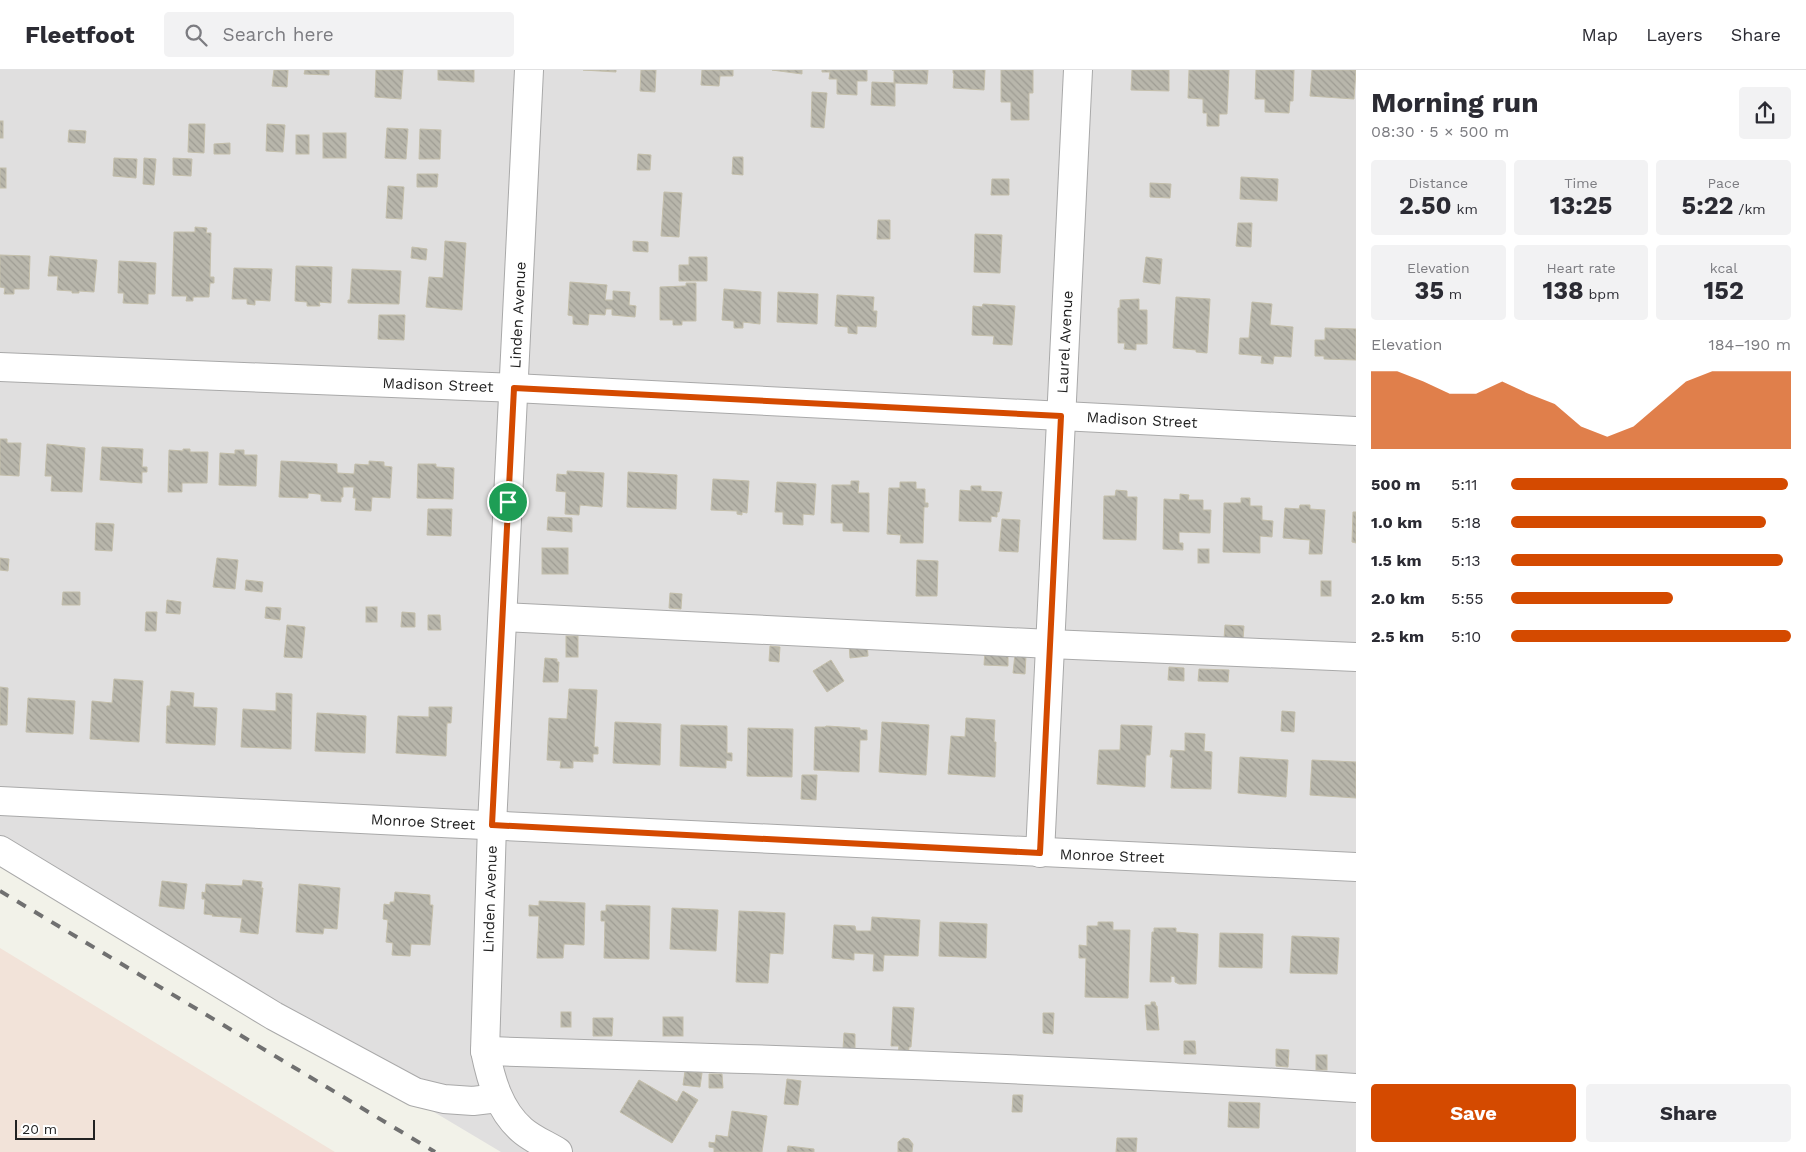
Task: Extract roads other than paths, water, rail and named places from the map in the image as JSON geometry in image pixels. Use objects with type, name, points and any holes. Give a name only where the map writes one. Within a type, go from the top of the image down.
[{"type":"street","name":"Linden Avenue","points":[[529,70],[492,825],[485,1051],[498,1098],[511,1118],[523,1131],[558,1152]]},
{"type":"street","name":"Laurel Avenue","points":[[1040,853],[1078,70]]},
{"type":"street","name":"Madison Street","points":[[0,367],[514,388],[1356,430]]},
{"type":"street","points":[[503,617],[1356,657]]},
{"type":"street","name":"Monroe Street","points":[[0,801],[1356,867]]},
{"type":"street","points":[[0,850],[274,1016],[415,1092],[444,1100],[473,1101],[498,1098]]},
{"type":"street","points":[[485,1051],[797,1060],[1042,1070],[1356,1088]]},
{"type":"railway","points":[[0,891],[435,1152]]}]
